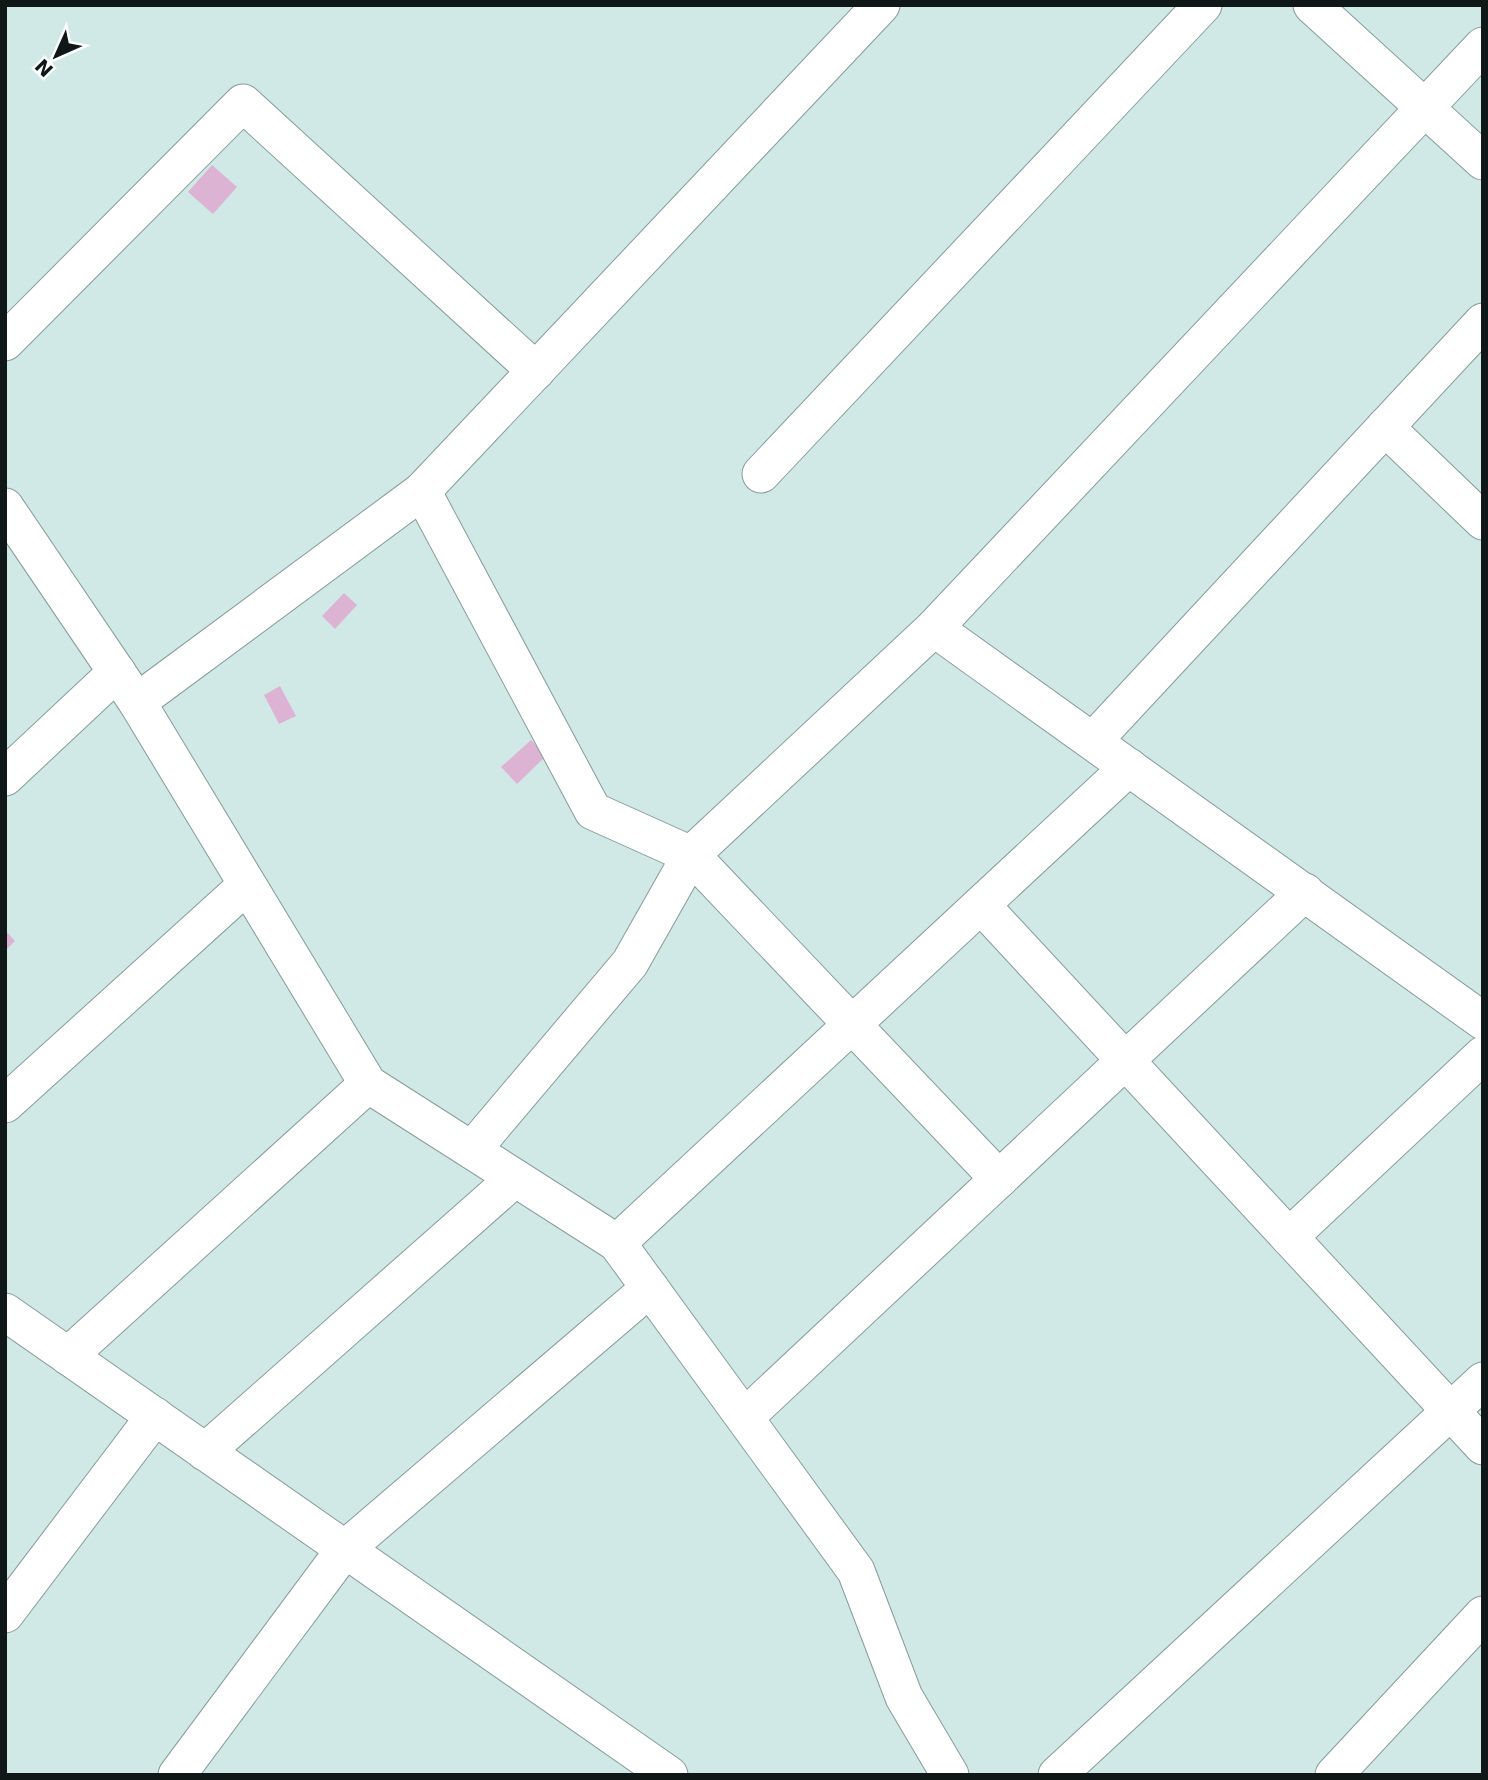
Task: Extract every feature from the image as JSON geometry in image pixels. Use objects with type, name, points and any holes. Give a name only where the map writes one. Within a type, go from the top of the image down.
[{"type":"street","points":[[137,702],[422,491],[881,5]]},
{"type":"street","points":[[761,474],[1203,5]]},
{"type":"street","points":[[1312,5],[1483,161]]},
{"type":"street","points":[[472,1150],[630,963],[691,855],[934,628],[1483,47]]},
{"type":"street","points":[[8,334],[243,103],[536,371]]},
{"type":"street","points":[[1093,741],[1483,322]]},
{"type":"street","points":[[1385,427],[1483,521]]},
{"type":"street","points":[[422,491],[593,811],[691,855],[999,1179]]},
{"type":"street","points":[[5,508],[137,702],[368,1084],[617,1244],[856,1571],[904,1697],[950,1775]]},
{"type":"street","points":[[934,628],[1483,1021]]},
{"type":"street","points":[[5,777],[117,672]]},
{"type":"street","points":[[617,1244],[1129,766]]},
{"type":"street","points":[[5,1104],[247,885]]},
{"type":"street","points":[[744,1418],[1305,892]]},
{"type":"street","points":[[981,905],[1483,1446]]},
{"type":"street","points":[[1289,1237],[1483,1055]]},
{"type":"street","points":[[68,1356],[368,1084]]},
{"type":"street","points":[[205,1452],[515,1178]]},
{"type":"street","points":[[177,1775],[345,1549],[649,1288]]},
{"type":"street","points":[[5,1312],[669,1775]]},
{"type":"street","points":[[1057,1775],[1483,1381]]},
{"type":"street","points":[[5,1615],[155,1416]]},
{"type":"street","points":[[1334,1775],[1483,1615]]},
{"type":"building","points":[[212,165],[237,187],[213,214],[188,192]]},
{"type":"building","points":[[344,593],[357,605],[335,629],[322,616]]},
{"type":"building","points":[[280,686],[296,716],[279,724],[264,695]]},
{"type":"building","points":[[531,740],[546,756],[517,784],[501,767]]},
{"type":"building","points":[[5,930],[15,941],[5,951]]}]
